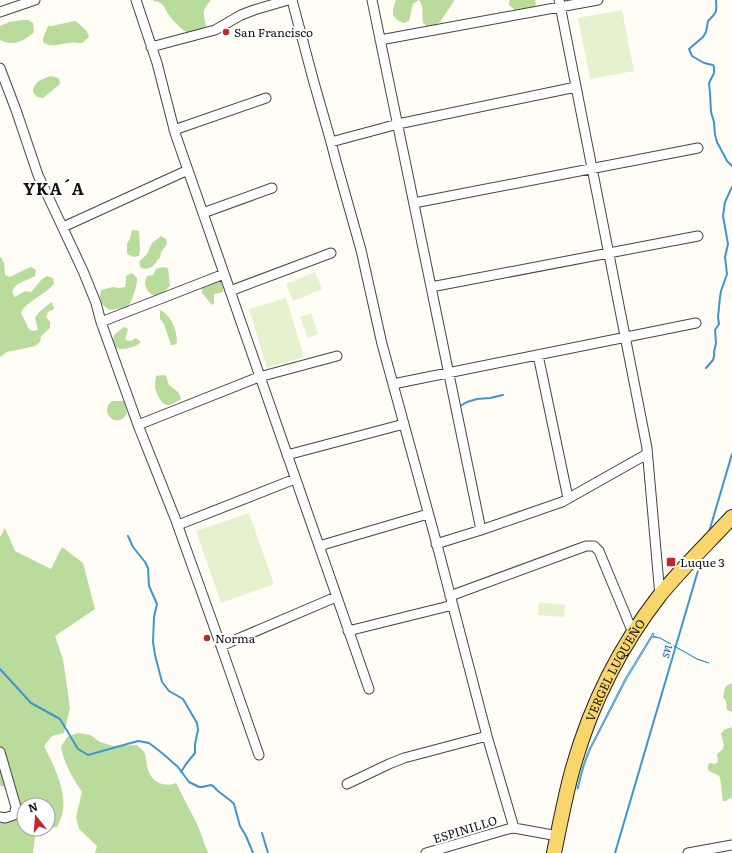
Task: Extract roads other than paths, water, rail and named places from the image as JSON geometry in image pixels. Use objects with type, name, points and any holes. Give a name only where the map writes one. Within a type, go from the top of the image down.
[{"type":"main road","name":"VERGEL LUQUEÑO","points":[[554,853],[570,779],[584,732],[594,706],[615,664],[634,632],[660,596],[732,517]]},
{"type":"street","points":[[0,12],[35,0]]},
{"type":"street","points":[[136,0],[151,47],[174,130],[369,689]]},
{"type":"street","points":[[151,47],[215,30],[241,15],[288,0]]},
{"type":"street","points":[[292,0],[361,250],[382,344],[487,736],[514,828]]},
{"type":"street","points":[[372,0],[481,530]]},
{"type":"street","points":[[380,40],[560,3],[598,0]]},
{"type":"street","points":[[560,3],[647,454],[660,596]]},
{"type":"street","points":[[0,68],[38,175],[84,271],[138,425],[178,525],[259,755]]},
{"type":"street","points":[[332,142],[398,124],[576,87]]},
{"type":"street","points":[[174,130],[266,98]]},
{"type":"street","points":[[414,203],[698,148]]},
{"type":"street","points":[[63,227],[188,170]]},
{"type":"street","points":[[203,213],[272,188]]},
{"type":"street","points":[[431,287],[698,236]]},
{"type":"street","points":[[230,291],[331,253]]},
{"type":"street","points":[[101,322],[224,274]]},
{"type":"street","points":[[393,384],[696,323]]},
{"type":"street","points":[[538,355],[568,498]]},
{"type":"street","points":[[138,425],[260,377],[338,356]]},
{"type":"street","points":[[287,455],[404,424]]},
{"type":"street","points":[[436,544],[562,502],[647,454]]},
{"type":"street","points":[[178,525],[295,479]]},
{"type":"street","points":[[319,546],[428,514]]},
{"type":"street","points":[[450,596],[586,546],[594,546],[599,551],[634,632]]},
{"type":"street","points":[[221,646],[336,597]]},
{"type":"street","points":[[348,631],[453,605]]},
{"type":"street","points":[[347,784],[404,758],[487,736]]},
{"type":"street","points":[[0,752],[16,807],[14,815],[5,818],[0,817]]},
{"type":"street","name":"ESPINILLO","points":[[426,853],[502,830],[514,828],[558,836]]},
{"type":"street","points":[[688,853],[732,845]]},
{"type":"water","points":[[653,633],[653,636],[660,638],[652,637],[626,680],[590,750],[577,789],[588,752],[625,679]]},
{"type":"waterway","points":[[716,0],[716,12],[708,21],[706,32],[703,37],[689,49],[692,56],[704,63],[713,65],[714,67],[714,73],[709,83],[711,112],[714,122],[715,135],[727,161],[732,166]]},
{"type":"waterway","points":[[706,368],[713,360],[714,356],[716,343],[715,330],[719,324],[718,317],[720,297],[727,274],[725,257],[728,244],[723,216],[725,202],[732,187]]},
{"type":"waterway","points":[[460,406],[477,399],[503,395]]},
{"type":"waterway","name":"sn","points":[[709,532],[732,454]]},
{"type":"waterway","points":[[128,536],[133,547],[148,568],[149,586],[157,604],[154,617],[153,642],[162,682],[169,691],[183,699],[197,723],[198,730],[195,753],[181,772]]},
{"type":"waterway","name":"sn","points":[[615,853],[702,557]]},
{"type":"waterway","points":[[0,669],[31,703],[60,719],[78,749],[88,755],[138,741],[149,743],[178,767],[189,782],[199,787],[213,786],[234,804],[240,826],[253,853]]},
{"type":"waterway","points":[[262,833],[268,853]]},
{"type":"place","name":"San Francisco","points":[[226,32]]},
{"type":"place","name":"Luque 3","points":[[671,562]]},
{"type":"place","name":"Norma","points":[[207,638]]},
{"type":"district","name":"YKA´A","points":[[54,188]]}]
